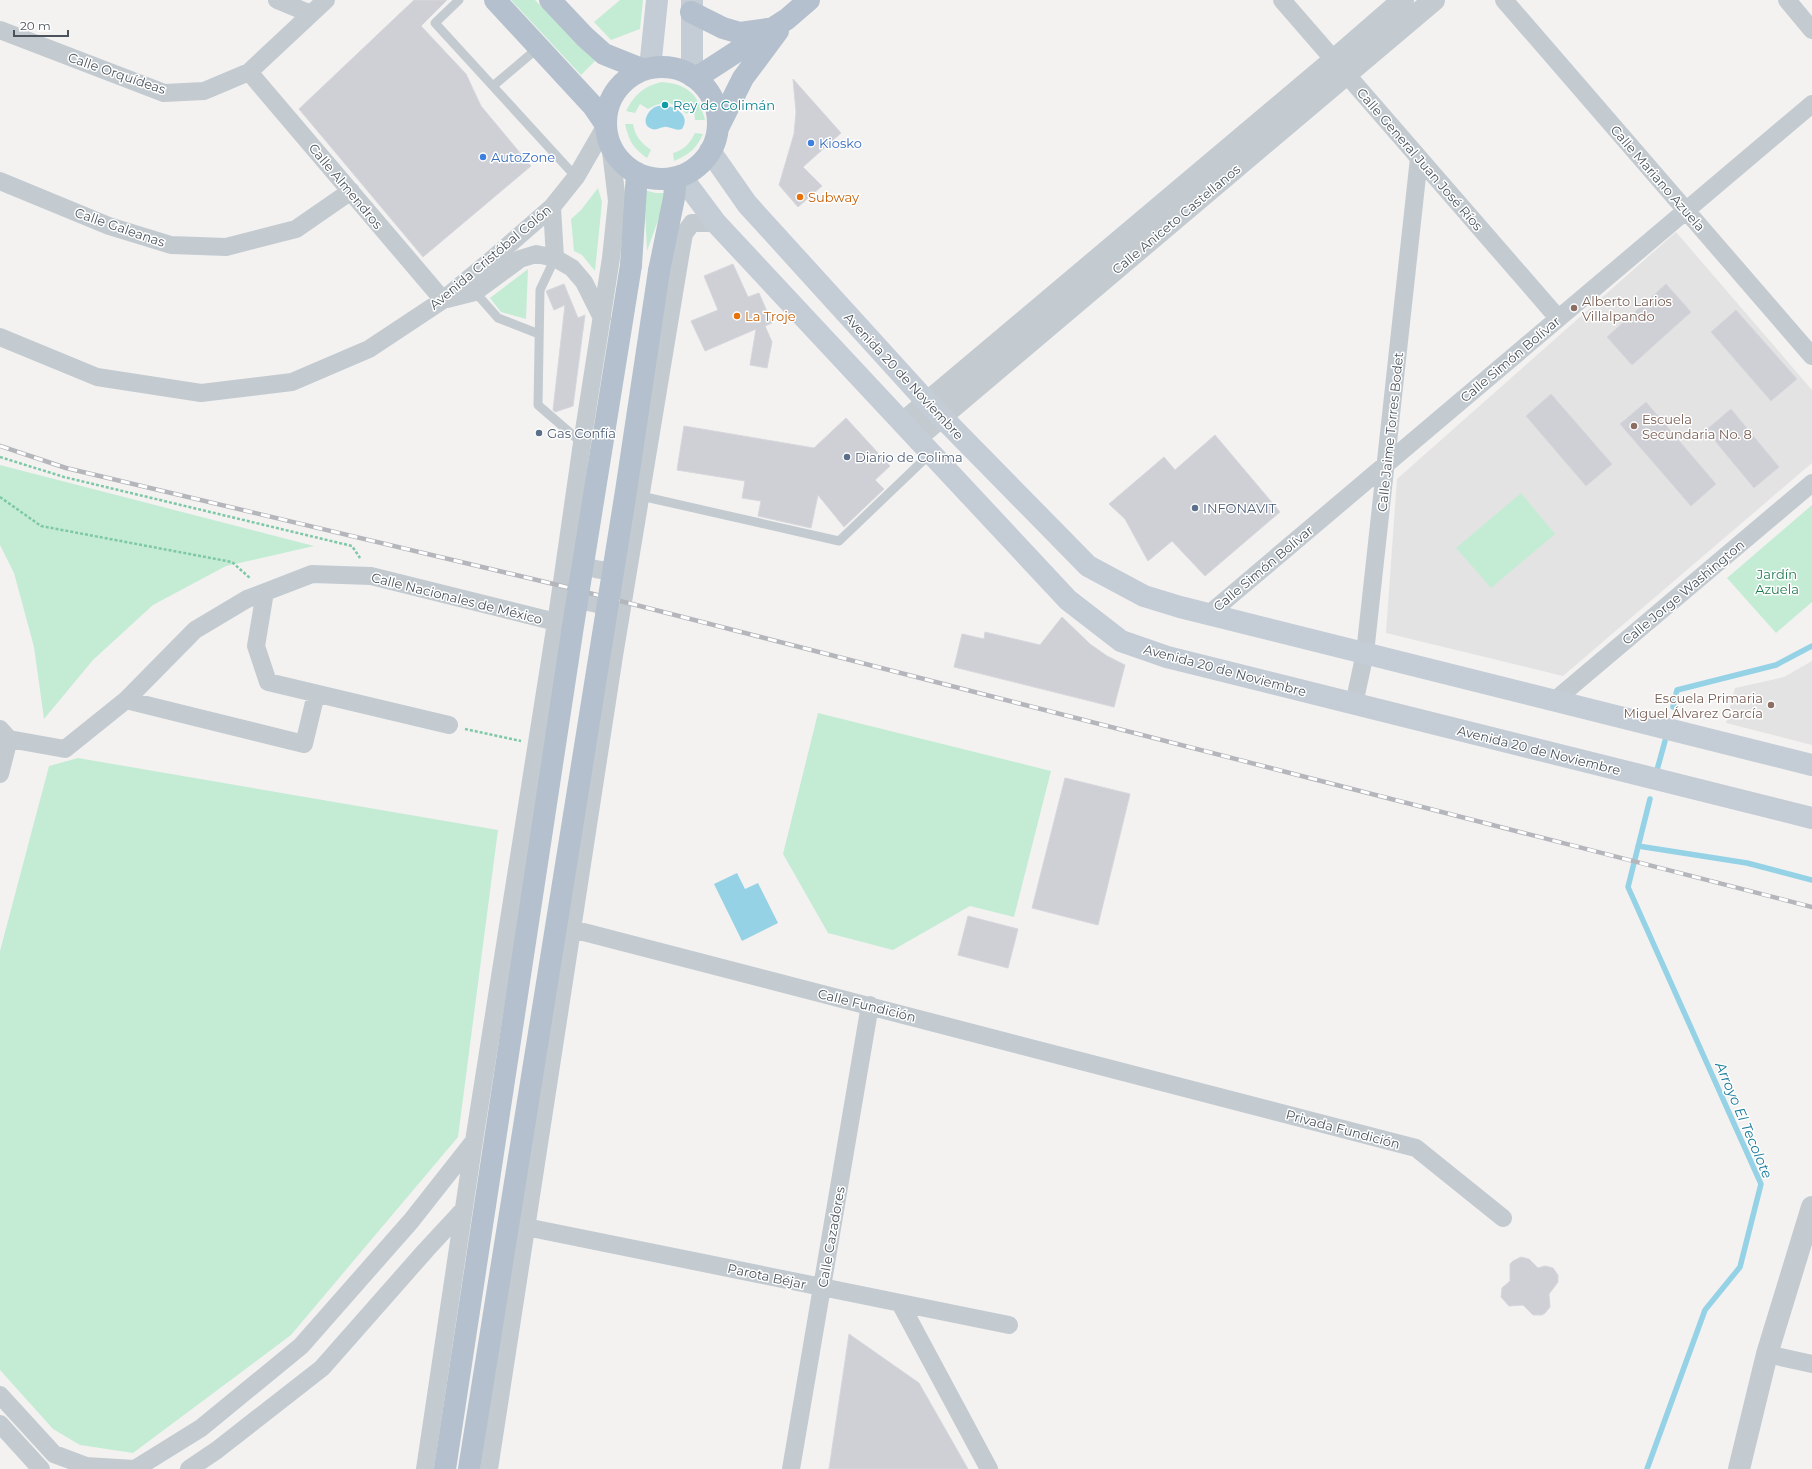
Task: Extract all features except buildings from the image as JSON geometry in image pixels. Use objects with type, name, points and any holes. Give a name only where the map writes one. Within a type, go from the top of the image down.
[{"type":"main road","points":[[495,0],[593,106],[608,134],[616,155],[626,166],[638,173],[658,178],[678,176],[692,170],[702,162],[716,140],[718,128],[715,105],[704,86],[694,77],[672,68],[647,69],[604,54],[585,37],[550,0]]},
{"type":"main road","points":[[647,69],[657,0]]},
{"type":"main road","points":[[694,77],[780,24],[809,0]]},
{"type":"main road","points":[[692,6],[694,77]]},
{"type":"main road","points":[[692,6],[723,28],[740,33],[780,24]]},
{"type":"main road","points":[[718,128],[743,78],[780,24]]},
{"type":"main road","points":[[608,134],[608,106],[614,94],[622,84],[632,76],[647,69]]},
{"type":"main road","name":"Avenida 20 de Noviembre","points":[[710,151],[747,204],[934,409],[1088,566],[1144,596],[1209,614],[1812,765]]},
{"type":"main road","points":[[445,1469],[573,626],[631,265],[638,173]]},
{"type":"main road","points":[[469,1469],[626,491],[659,271],[678,176]]},
{"type":"main road","name":"Avenida 20 de Noviembre","points":[[678,176],[716,223],[1068,600],[1121,641],[1167,657],[1812,818]]},
{"type":"street","points":[[277,0],[311,14]]},
{"type":"street","points":[[298,0],[311,14]]},
{"type":"street","name":"Calle Orquídeas","points":[[0,30],[164,93],[204,90],[249,72],[326,0]]},
{"type":"street","name":"Calle General Juan José Ríos","points":[[1282,0],[1558,318]]},
{"type":"street","name":"Calle Aniceto Castellanos","points":[[1341,68],[1403,0]]},
{"type":"street","name":"Calle Aniceto Castellanos","points":[[917,437],[934,409],[1341,68],[1434,0]]},
{"type":"street","name":"Calle Mariano Azuela","points":[[1504,0],[1812,356]]},
{"type":"street","points":[[1787,0],[1812,30]]},
{"type":"street","name":"Calle Almendros","points":[[249,72],[443,300]]},
{"type":"street","name":"Calle Simón Bolívar","points":[[1209,614],[1812,104]]},
{"type":"street","points":[[425,1469],[474,1141],[557,616],[611,258],[617,201],[608,134]]},
{"type":"street","name":"Avenida Cristóbal Colón","points":[[0,337],[96,377],[201,393],[292,382],[369,349],[443,300],[552,207],[608,134]]},
{"type":"street","name":"Calle Jaime Torres Bodet","points":[[1354,704],[1365,654],[1419,158]]},
{"type":"street","name":"Calle Galeanas","points":[[0,181],[109,226],[171,245],[179,246],[226,247],[296,229],[351,191]]},
{"type":"street","points":[[552,207],[554,258]]},
{"type":"street","points":[[489,1469],[620,622],[684,234],[692,223],[716,223]]},
{"type":"street","points":[[443,300],[474,292],[520,259],[536,254],[554,258],[572,268],[584,282],[602,318]]},
{"type":"street","name":"Calle Jorge Washington","points":[[1554,701],[1812,483]]},
{"type":"street","points":[[568,540],[575,557],[592,568],[606,571],[622,566],[631,555]]},
{"type":"street","name":"Calle Nacionales de México","points":[[4,734],[65,749],[126,700],[195,630],[247,599],[312,574],[371,576],[557,616]]},
{"type":"street","points":[[265,592],[256,646],[268,682],[449,725]]},
{"type":"street","points":[[557,616],[572,603],[586,602],[599,605],[612,611],[620,622]]},
{"type":"street","points":[[126,700],[304,744],[316,694]]},
{"type":"street","points":[[0,774],[4,734]]},
{"type":"street","name":"Calle Fundición","points":[[572,929],[870,1005],[1162,1082]]},
{"type":"street","name":"Calle Cazadores","points":[[791,1469],[870,1005]]},
{"type":"street","name":"Privada Fundición","points":[[1162,1082],[1416,1148],[1503,1218]]},
{"type":"street","points":[[0,1395],[54,1454],[86,1466],[135,1469],[201,1428],[301,1346],[411,1221],[474,1141]]},
{"type":"street","points":[[1739,1469],[1766,1354],[1807,1237],[1812,1207]]},
{"type":"street","points":[[188,1469],[217,1450],[322,1368],[464,1209]]},
{"type":"street","name":"Parota Béjar","points":[[526,1227],[1009,1325]]},
{"type":"street","points":[[900,1303],[989,1469]]},
{"type":"street","points":[[301,1346],[322,1368]]},
{"type":"street","points":[[1766,1354],[1812,1364]]},
{"type":"street","points":[[0,1424],[41,1469]]},
{"type":"lane","points":[[459,0],[435,23],[576,177]]},
{"type":"lane","points":[[493,86],[538,47]]},
{"type":"lane","points":[[554,258],[540,290],[538,334],[538,405],[582,443]]},
{"type":"lane","points":[[474,292],[498,318],[538,334]]},
{"type":"lane","points":[[641,496],[839,541],[917,437]]},
{"type":"path","points":[[0,457],[64,477],[352,546],[371,576]]},
{"type":"path","points":[[0,497],[41,526],[232,562],[265,592]]},
{"type":"path","points":[[449,725],[537,744]]},
{"type":"shaded area","name":"Escuela Secundaria No. 8","points":[[1676,232],[1812,390],[1812,463],[1563,676],[1386,633],[1397,479]]},
{"type":"shaded area","name":"Escuela Primaria Miguel Álvarez García","points":[[1812,661],[1812,745],[1726,723],[1735,688],[1784,677]]},
{"type":"green space","points":[[511,0],[535,0],[577,44],[596,60],[581,75]]},
{"type":"green space","points":[[620,0],[643,0],[640,29],[611,40],[594,22]]},
{"type":"green space","points":[[662,82],[679,85],[691,92],[699,104],[705,120],[695,120],[694,110],[686,114],[682,109],[668,103],[658,104],[648,109],[640,104],[635,113],[626,111],[637,95],[645,88]]},
{"type":"green space","points":[[625,124],[633,124],[639,139],[651,150],[647,158],[632,144]]},
{"type":"green space","points":[[695,133],[703,134],[698,144],[684,156],[674,161],[673,153],[686,146]]},
{"type":"green space","points":[[598,188],[602,202],[595,271],[582,255],[574,251],[571,219],[581,210]]},
{"type":"green space","points":[[644,190],[656,193],[668,193],[647,251]]},
{"type":"green space","points":[[528,269],[526,319],[501,312],[490,298]]},
{"type":"green space","points":[[0,465],[314,546],[226,566],[153,605],[93,660],[44,719],[34,647],[14,573],[0,545]]},
{"type":"green space","points":[[1521,493],[1555,534],[1491,588],[1456,548]]},
{"type":"green space","name":"Jardín Azuela","points":[[1812,505],[1812,602],[1776,633],[1727,578]]},
{"type":"green space","points":[[818,713],[1051,771],[1014,917],[970,906],[893,950],[828,933],[783,854]]},
{"type":"green space","points":[[78,758],[498,830],[458,1137],[291,1335],[133,1453],[80,1445],[53,1429],[0,1370],[0,951],[49,766]]},
{"type":"water","points":[[657,106],[668,106],[679,111],[684,117],[685,121],[682,129],[676,130],[665,127],[652,129],[648,127],[646,124],[646,118],[649,112]]},
{"type":"water","points":[[737,873],[745,889],[758,883],[778,923],[742,941],[714,884]]},
{"type":"waterway","name":"Arroyo El Tecolote","points":[[1673,707],[1677,690],[1776,665],[1812,646]]},
{"type":"waterway","name":"Arroyo El Tecolote","points":[[1657,770],[1665,741]]},
{"type":"waterway","name":"Arroyo El Tecolote","points":[[1647,1469],[1705,1310],[1740,1267],[1761,1184],[1628,887],[1650,799]]},
{"type":"waterway","points":[[1638,846],[1747,863],[1812,880]]},
{"type":"railway","points":[[0,446],[66,468],[562,586],[1812,907]]},
{"type":"place","name":"Rey de Colimán","points":[[665,105]]},
{"type":"place","name":"Kiosko","points":[[811,143]]},
{"type":"place","name":"AutoZone","points":[[483,157]]},
{"type":"place","name":"Subway","points":[[800,197]]},
{"type":"place","name":"Alberto Larios Villalpando","points":[[1574,308]]},
{"type":"place","name":"La Troje","points":[[737,316]]},
{"type":"place","name":"Escuela Secundaria No. 8","points":[[1634,426]]},
{"type":"place","name":"Gas Confía","points":[[539,433]]},
{"type":"place","name":"Diario de Colima","points":[[847,457]]},
{"type":"place","name":"INFONAVIT","points":[[1195,508]]},
{"type":"place","name":"Escuela Primaria Miguel Álvarez García","points":[[1771,705]]}]
